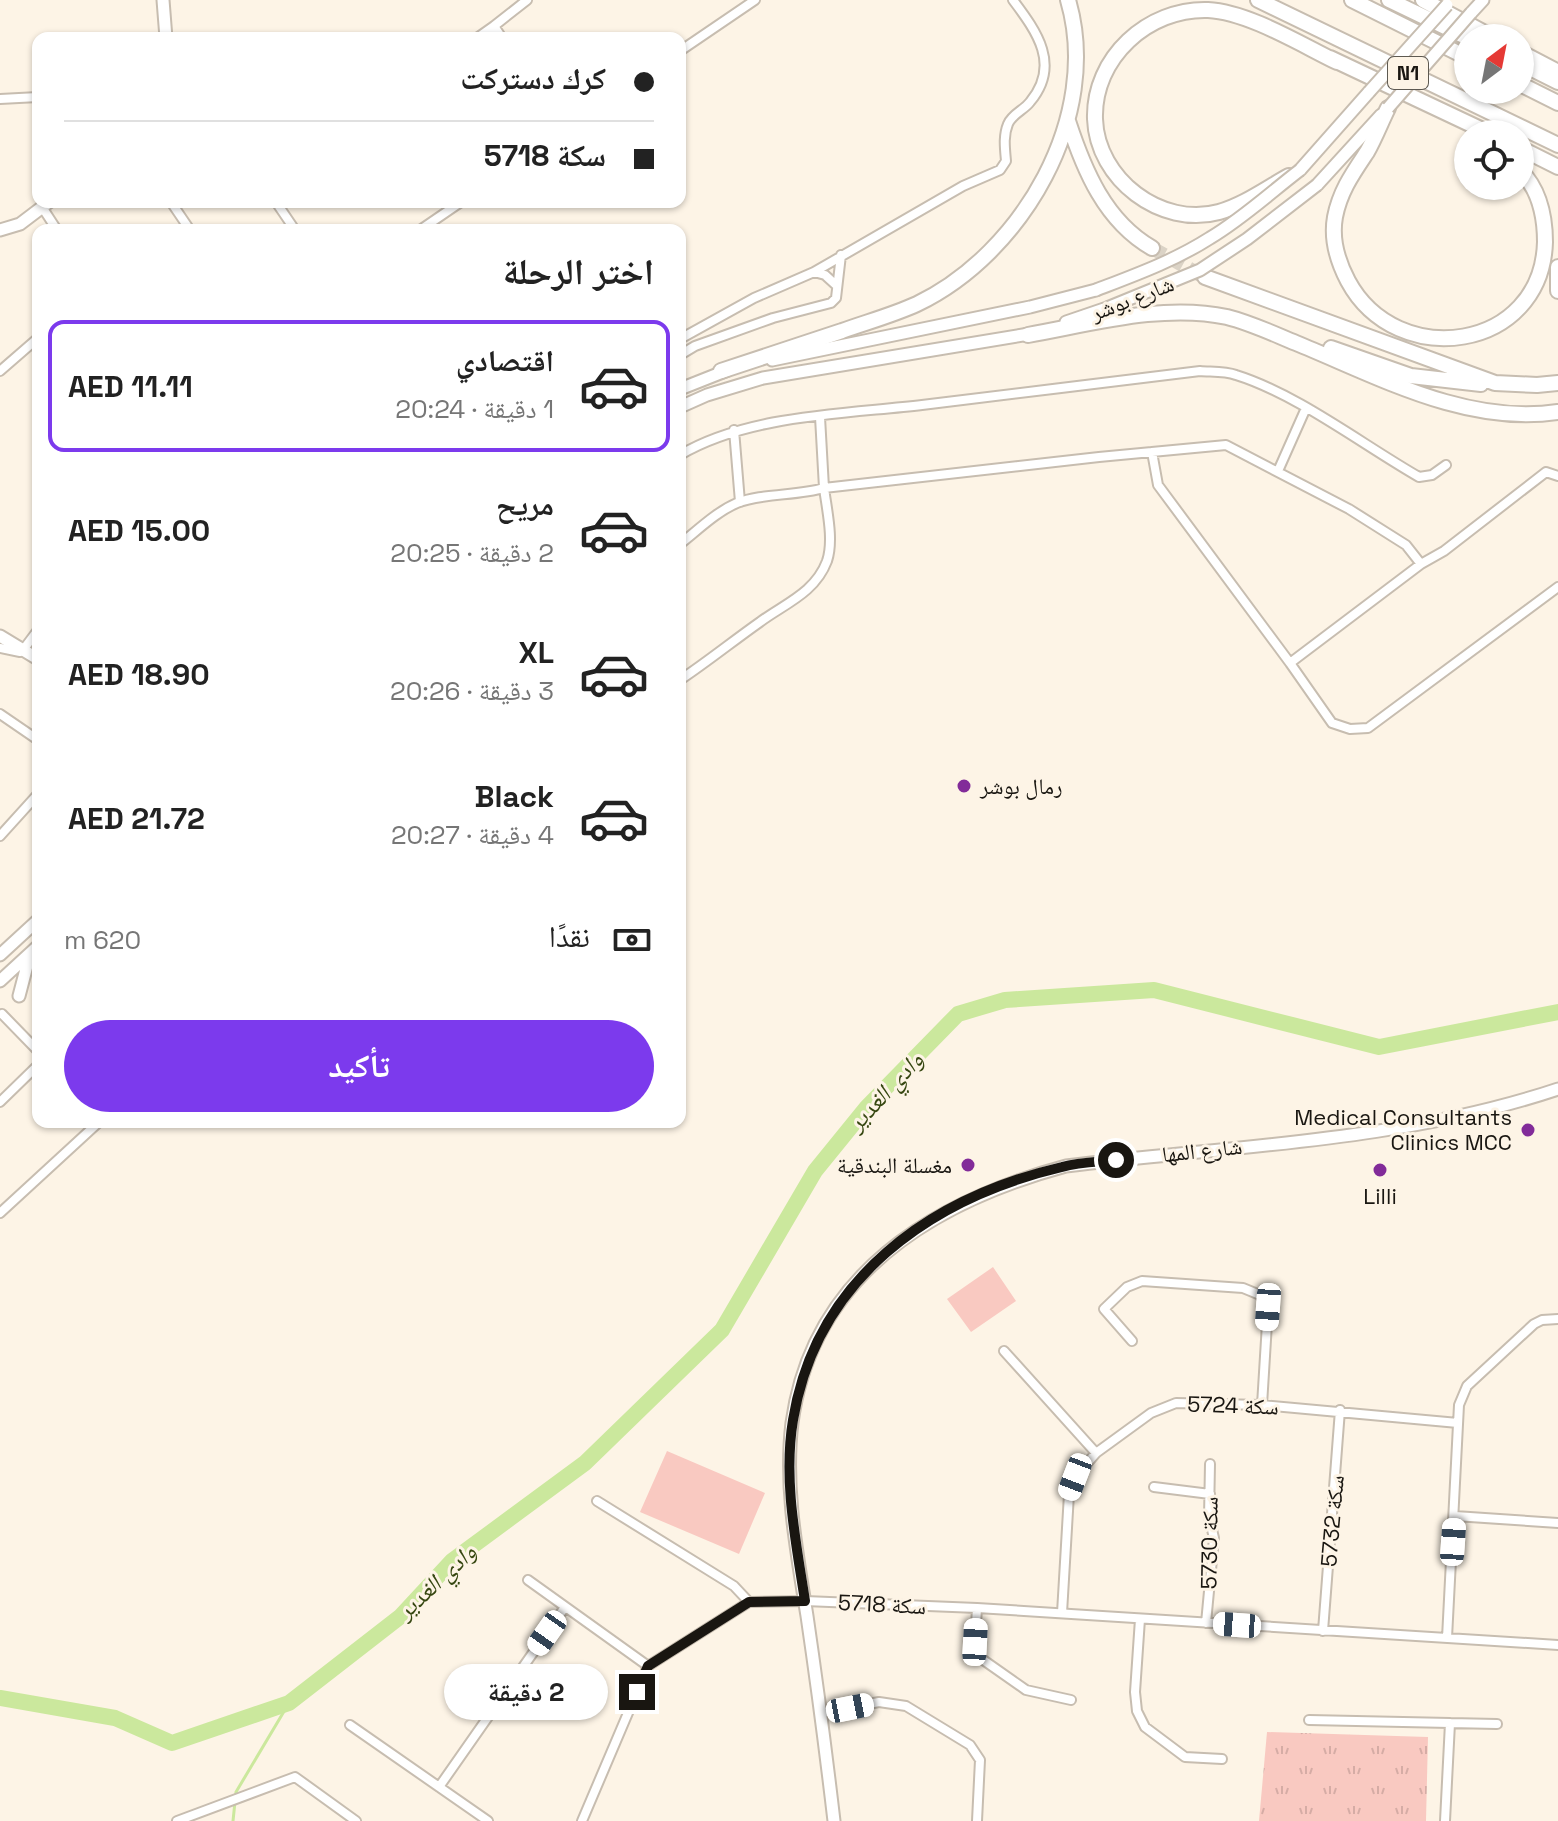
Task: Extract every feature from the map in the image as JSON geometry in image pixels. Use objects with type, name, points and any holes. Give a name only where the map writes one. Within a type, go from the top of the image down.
[{"type":"highway","points":[[721,371],[918,303],[948,284],[990,249],[1027,206],[1049,169],[1067,121],[1075,88],[1077,44],[1068,0]]},
{"type":"highway","points":[[1216,0],[1337,62]]},
{"type":"highway","name":"N1","points":[[1258,0],[1558,145]]},
{"type":"highway","name":"N1","points":[[1352,0],[1454,51]]},
{"type":"highway","points":[[1389,0],[1454,31]]},
{"type":"highway","points":[[1423,0],[1468,24]]},
{"type":"highway","points":[[1300,170],[1218,212],[1197,214],[1164,210],[1137,196],[1111,168],[1100,143],[1095,119],[1100,84],[1112,60],[1132,36],[1162,17],[1210,10],[1235,15],[1461,120]]},
{"type":"highway","points":[[1534,59],[1555,70]]},
{"type":"highway","points":[[1534,70],[1558,82]]},
{"type":"highway","points":[[1534,91],[1558,103]]},
{"type":"highway","points":[[1427,104],[1454,121]]},
{"type":"highway","points":[[1388,108],[1368,151],[1352,173],[1341,196],[1335,219],[1335,243],[1343,272],[1359,298],[1379,318],[1405,332],[1436,340],[1469,337],[1503,321],[1526,299],[1536,284],[1542,265],[1545,233],[1539,200],[1534,192]]},
{"type":"highway","points":[[1067,121],[1081,160],[1102,199],[1122,225],[1152,248]]},
{"type":"highway","points":[[1534,155],[1558,167]]},
{"type":"highway","points":[[1558,267],[1558,291]]},
{"type":"highway","points":[[1205,277],[1495,383]]},
{"type":"highway","points":[[1165,314],[1195,308],[1227,312],[1411,376],[1480,384],[1558,383]]},
{"type":"highway","points":[[1028,335],[1122,318],[1200,314],[1235,320],[1443,402],[1539,415],[1558,412]]},
{"type":"main road","points":[[163,0],[166,32]]},
{"type":"main road","name":"شارع بوشر","points":[[686,404],[763,378],[1028,335],[1107,308],[1200,270],[1247,239],[1317,185],[1483,0]]},
{"type":"main road","name":"شارع بوشر","points":[[686,386],[721,371],[1030,307],[1096,290],[1160,265],[1235,222],[1300,170],[1449,2]]},
{"type":"main road","points":[[0,230],[20,224],[42,208]]},
{"type":"main road","points":[[0,636],[32,655]]},
{"type":"main road","points":[[0,955],[32,926]]},
{"type":"main road","points":[[0,981],[32,951]]},
{"type":"main road","points":[[19,996],[32,955]]},
{"type":"main road","name":"شارع المها","points":[[834,1821],[790,1474],[792,1422],[804,1370],[827,1321],[878,1260],[913,1230],[952,1207],[988,1190],[1066,1166],[1364,1135],[1484,1110],[1558,1089]]},
{"type":"street","points":[[486,32],[527,0]]},
{"type":"street","points":[[686,47],[755,0]]},
{"type":"street","points":[[686,336],[754,298],[814,272],[963,186],[1000,170],[1006,161],[1004,138],[1009,120],[1029,103],[1044,81],[1045,54],[1033,27],[1013,0]]},
{"type":"street","points":[[494,26],[498,32]]},
{"type":"street","points":[[0,99],[32,97]]},
{"type":"street","points":[[429,224],[452,208]]},
{"type":"street","points":[[686,353],[773,318],[831,303],[836,298],[841,255]]},
{"type":"street","points":[[814,272],[825,275],[836,285]]},
{"type":"street","points":[[0,371],[32,343]]},
{"type":"street","points":[[686,452],[734,430],[1200,371],[1234,374],[1306,408],[1419,477],[1432,475],[1446,465]]},
{"type":"street","points":[[1278,471],[1306,408]]},
{"type":"street","points":[[686,676],[802,595],[818,578],[828,559],[830,534],[820,417]]},
{"type":"street","points":[[734,430],[740,502]]},
{"type":"street","points":[[686,539],[725,509],[740,502],[802,495],[824,488],[1226,445],[1349,509],[1406,545],[1421,564]]},
{"type":"street","points":[[1152,452],[1158,485],[1332,723],[1350,729],[1368,728],[1558,587]]},
{"type":"street","points":[[1290,663],[1546,472],[1558,476]]},
{"type":"street","points":[[0,648],[32,656]]},
{"type":"street","points":[[0,714],[32,736]]},
{"type":"street","points":[[0,836],[32,801]]},
{"type":"street","points":[[2,1014],[32,1045]]},
{"type":"street","points":[[0,1102],[32,1071]]},
{"type":"street","points":[[0,1213],[92,1128]]},
{"type":"street","points":[[1132,1341],[1104,1309],[1127,1287],[1142,1281],[1243,1288],[1260,1295],[1268,1307],[1262,1405]]},
{"type":"street","points":[[1447,1638],[1459,1405],[1467,1386],[1534,1324],[1558,1319]]},
{"type":"street","points":[[1004,1351],[1096,1453]]},
{"type":"street","name":"سكة 5724","points":[[1062,1613],[1069,1494],[1075,1477],[1096,1453],[1151,1413],[1176,1403],[1262,1405],[1458,1423]]},
{"type":"street","name":"سكة 5732","points":[[1323,1631],[1340,1410]]},
{"type":"street","name":"سكة 5730","points":[[1206,1623],[1214,1538],[1209,1517],[1210,1464]]},
{"type":"street","points":[[1154,1487],[1210,1494]]},
{"type":"street","points":[[582,1821],[648,1666],[749,1602],[734,1586],[597,1501]]},
{"type":"street","points":[[1455,1516],[1558,1523]]},
{"type":"street","points":[[528,1580],[648,1666]]},
{"type":"street","name":"سكة 5718","points":[[749,1602],[805,1601],[977,1608],[1558,1645]]},
{"type":"street","points":[[439,1787],[565,1607]]},
{"type":"street","points":[[977,1608],[975,1642],[979,1657],[1026,1690],[1071,1700]]},
{"type":"street","points":[[1140,1619],[1135,1692],[1137,1711],[1145,1727],[1185,1757],[1222,1759]]},
{"type":"street","points":[[821,1713],[879,1702],[906,1706],[970,1745],[980,1760],[977,1821]]},
{"type":"street","points":[[1309,1720],[1497,1724]]},
{"type":"street","points":[[1445,1821],[1450,1723]]},
{"type":"street","points":[[350,1725],[488,1821]]},
{"type":"street","points":[[177,1821],[295,1777],[356,1821]]},
{"type":"green space","points":[[993,1267],[1016,1301],[971,1332],[947,1299]]},
{"type":"green space","points":[[667,1451],[765,1493],[739,1554],[640,1512]]},
{"type":"green space","points":[[1267,1732],[1428,1737],[1426,1821],[1259,1821]]},
{"type":"waterway","name":"وادي الغدير","points":[[0,1698],[115,1718],[172,1743],[289,1703],[401,1616],[452,1561],[585,1463],[722,1330],[815,1171],[867,1107],[958,1014],[1005,1000],[1154,990],[1379,1047],[1558,1012]]},
{"type":"waterway","name":"وادي الغدير","points":[[233,1821],[236,1792],[289,1703]]},
{"type":"tunnel","points":[[1152,248],[1204,277]]},
{"type":"place","name":"رمال بوشر","points":[[964,786]]},
{"type":"place","name":"Medical Consultants Clinics MCC","points":[[1528,1130]]},
{"type":"place","name":"مغسلة البندقية","points":[[968,1165]]},
{"type":"place","name":"Lilli","points":[[1380,1170]]},
{"type":"route","points":[[637,1692],[648,1666],[749,1602],[805,1601],[792,1507],[792,1422],[804,1370],[815,1345],[827,1321],[860,1279],[913,1230],[988,1190],[1066,1166],[1116,1160]]}]
